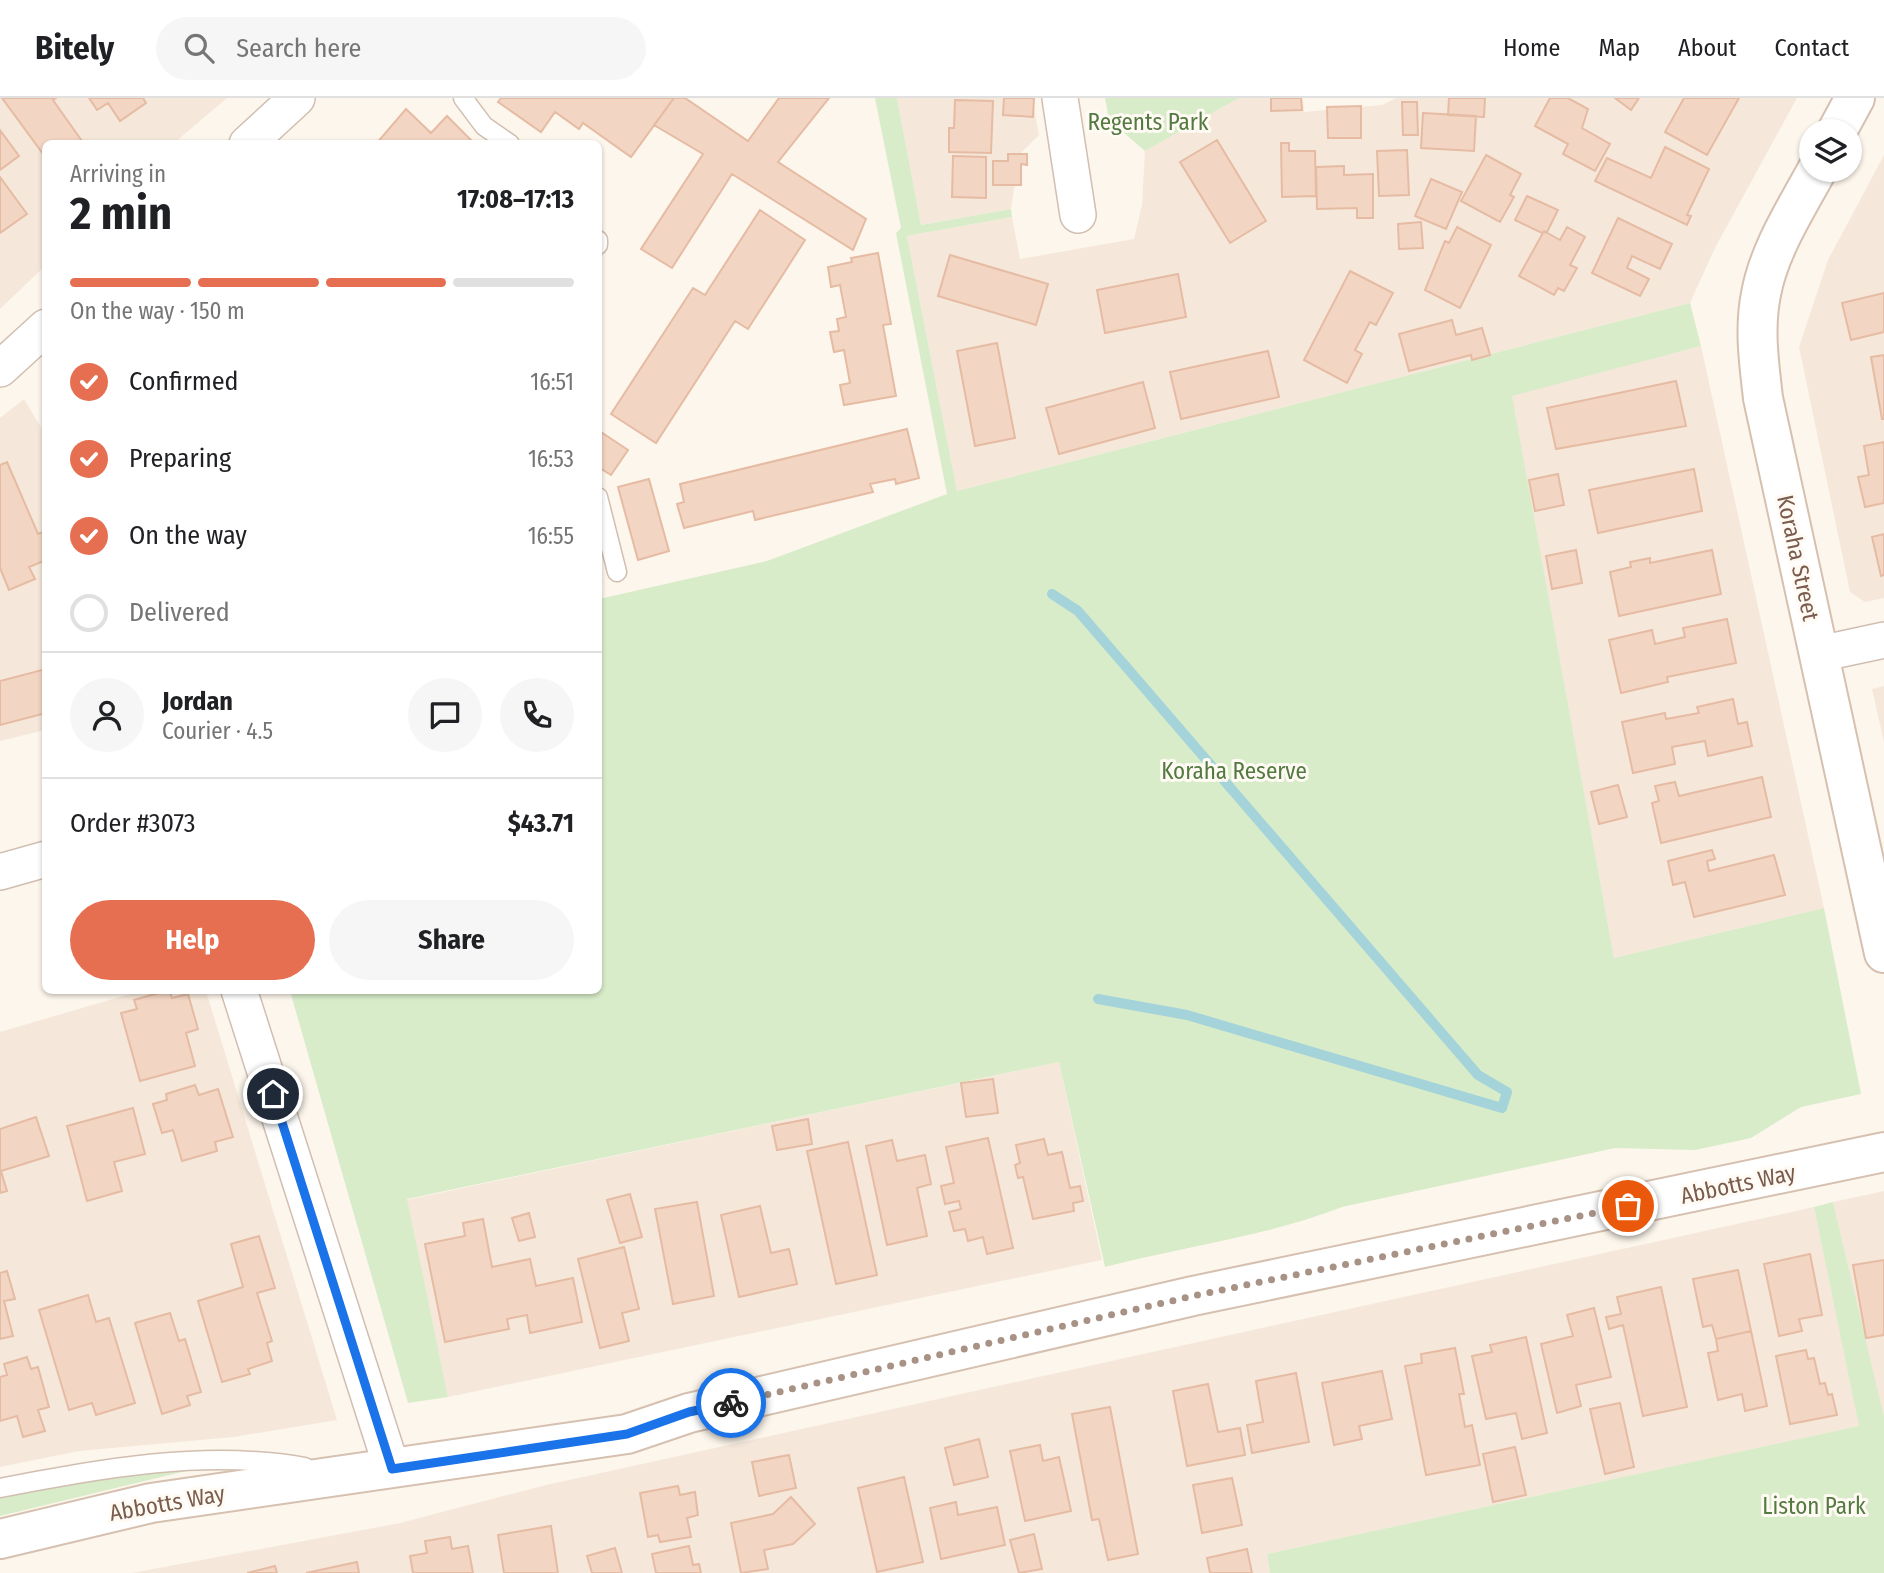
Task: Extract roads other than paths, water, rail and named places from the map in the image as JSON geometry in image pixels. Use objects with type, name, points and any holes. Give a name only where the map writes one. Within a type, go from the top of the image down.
[{"type":"main road","points":[[1844,119],[1855,98]]},
{"type":"main road","name":"Koraha Street","points":[[1811,182],[1776,248],[1761,294],[1757,339],[1763,398],[1884,953]]},
{"type":"main road","name":"Abbotts Way","points":[[0,1539],[152,1503],[564,1441],[621,1417],[649,1412],[689,1412],[1193,1296],[1884,1152]]},
{"type":"street","points":[[251,140],[297,98]]},
{"type":"street","points":[[1060,98],[1078,215]]},
{"type":"street","points":[[0,369],[42,331]]},
{"type":"street","points":[[1819,654],[1884,640]]},
{"type":"street","points":[[0,872],[42,860]]},
{"type":"street","points":[[240,994],[392,1469]]},
{"type":"lane","points":[[463,98],[484,126],[504,140]]},
{"type":"lane","points":[[602,513],[617,572]]},
{"type":"lane","name":"Abbotts Way","points":[[0,1488],[115,1466],[254,1460],[304,1467],[337,1476]]},
{"type":"waterway","points":[[1052,594],[1078,611],[1478,1075],[1507,1092],[1502,1108],[1187,1015],[1098,999]]},
{"type":"park label","name":"Regents Park","points":[[1148,122]]},
{"type":"park label","name":"Koraha Reserve","points":[[1234,771]]},
{"type":"park label","name":"Liston Park","points":[[1814,1506]]}]
